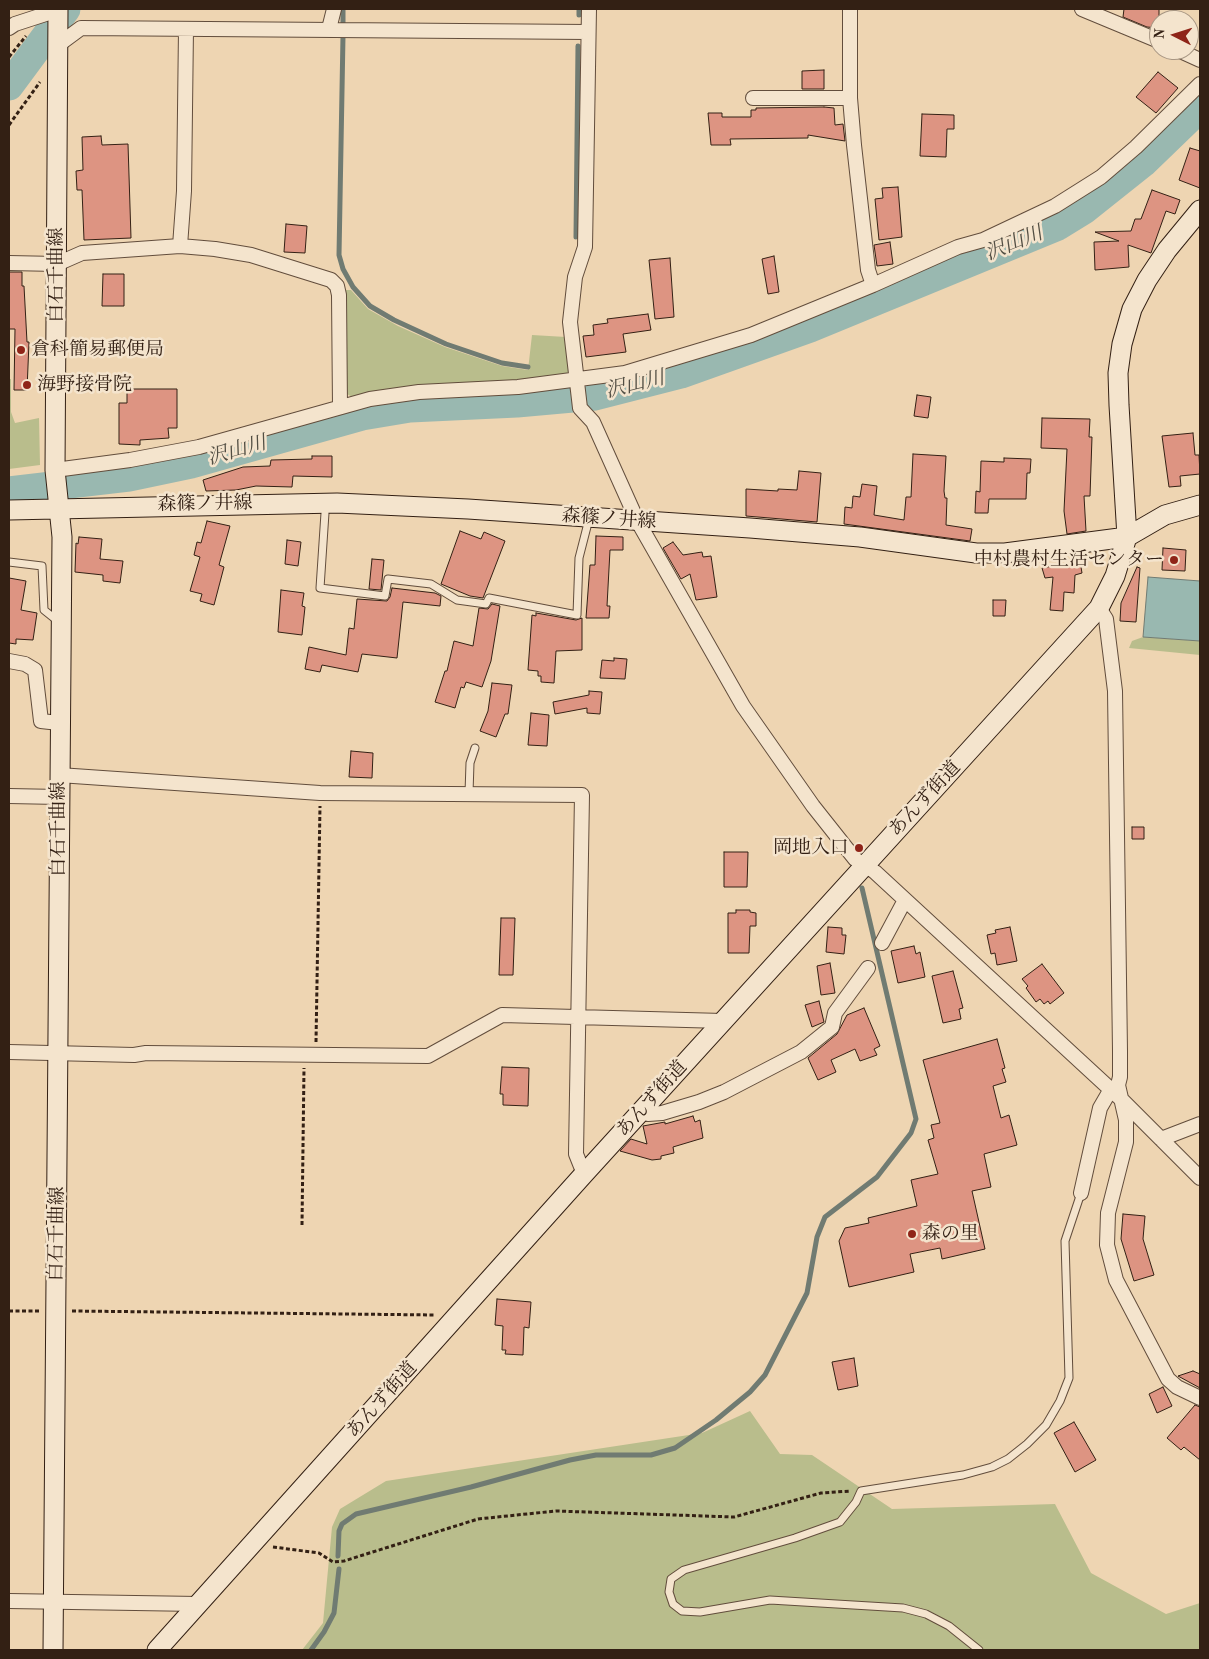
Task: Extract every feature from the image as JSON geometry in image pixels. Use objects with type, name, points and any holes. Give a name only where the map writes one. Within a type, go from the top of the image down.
[{"type":"main road","name":"白石千曲線","points":[[53,1650],[62,537],[57,505],[55,471],[58,11]]},
{"type":"main road","points":[[1127,536],[1118,405],[1118,373],[1122,344],[1132,310],[1147,280],[1167,250],[1200,210]]},
{"type":"main road","name":"森篠ノ井線","points":[[9,510],[57,505],[337,503],[637,520],[860,537],[976,553],[1005,553],[1057,548],[1127,536],[1165,515],[1200,504]]},
{"type":"main road","name":"あんず街道","points":[[157,1650],[584,1174],[1099,608],[1115,576],[1127,536]]},
{"type":"street","points":[[329,29],[334,9]]},
{"type":"street","points":[[589,9],[585,247],[575,277],[570,322],[580,408],[593,422],[637,520],[743,706],[813,806],[855,859],[906,900],[1116,1094],[1200,1178]]},
{"type":"street","points":[[850,9],[850,98],[868,270],[873,285]]},
{"type":"street","points":[[1082,9],[1149,37]]},
{"type":"street","points":[[9,28],[14,24],[58,11]]},
{"type":"street","points":[[58,45],[81,28],[588,32]]},
{"type":"street","points":[[180,246],[184,192],[186,29]]},
{"type":"street","points":[[55,471],[199,447],[370,399],[419,392],[578,383],[625,373],[742,338],[873,285],[958,247],[983,240],[1055,206],[1101,176],[1136,147],[1200,84]]},
{"type":"street","points":[[753,98],[850,98]]},
{"type":"street","points":[[9,263],[57,264],[82,253],[180,246],[251,255],[331,280],[337,286],[339,295],[340,406]]},
{"type":"street","points":[[1099,608],[1106,619],[1115,691],[1120,1059],[1116,1094],[1126,1120],[1126,1142],[1108,1213],[1107,1245],[1116,1280],[1168,1379],[1177,1387],[1200,1398]]},
{"type":"street","points":[[9,661],[25,664],[35,670],[41,721],[59,723]]},
{"type":"street","points":[[59,775],[320,793],[582,794],[576,1154],[584,1174]]},
{"type":"street","points":[[9,796],[59,797]]},
{"type":"street","points":[[882,943],[906,900]]},
{"type":"street","points":[[642,1111],[648,1114],[662,1112],[699,1102],[724,1092],[801,1052],[832,1026],[835,1013],[868,968]]},
{"type":"street","points":[[9,1052],[428,1056],[502,1015],[723,1021]]},
{"type":"street","points":[[1081,1193],[1100,1108],[1116,1094]]},
{"type":"street","points":[[1161,1139],[1200,1124]]},
{"type":"street","points":[[9,1601],[198,1604]]},
{"type":"lane","points":[[325,513],[320,588],[385,596],[388,578],[431,584],[457,600],[486,604],[489,598],[577,615],[579,558],[589,518]]},
{"type":"lane","points":[[9,562],[42,566],[44,610],[61,624]]},
{"type":"lane","points":[[469,793],[470,763],[475,748]]},
{"type":"lane","points":[[979,1650],[948,1626],[926,1614],[903,1608],[770,1600],[700,1612],[682,1611],[672,1604],[669,1592],[671,1579],[684,1570],[795,1538],[840,1522],[856,1502],[861,1491],[963,1475],[992,1467],[1014,1454],[1046,1425],[1060,1401],[1069,1378],[1065,1241],[1081,1193]]},
{"type":"path","points":[[9,125],[42,79]]},
{"type":"path","points":[[302,1225],[320,793]]},
{"type":"path","points":[[9,1311],[458,1315]]},
{"type":"path","points":[[251,1546],[288,1547],[319,1553],[333,1562],[478,1519],[556,1511],[734,1517],[821,1493],[861,1491]]},
{"type":"green space","points":[[346,290],[351,290],[368,309],[398,326],[445,347],[502,366],[528,370],[532,335],[566,337],[570,372],[517,381],[421,386],[352,397],[347,394]]},
{"type":"green space","points":[[9,379],[11,379],[11,412],[15,423],[39,418],[40,465],[9,469]]},
{"type":"green space","points":[[1143,637],[1200,641],[1200,655],[1129,648],[1132,641]]},
{"type":"green space","points":[[750,1411],[780,1454],[812,1455],[892,1509],[1055,1504],[1091,1573],[1166,1614],[1200,1603],[1200,1650],[302,1650],[323,1623],[332,1527],[340,1509],[386,1481],[702,1433]]},
{"type":"water","points":[[1148,577],[1200,581],[1200,641],[1143,637]]},
{"type":"building","points":[[1124,9],[1159,9],[1149,10],[1149,27],[1123,17]]},
{"type":"building","points":[[824,70],[824,89],[802,89],[802,71]]},
{"type":"building","points":[[1158,72],[1178,88],[1156,113],[1136,97]]},
{"type":"building","points":[[756,108],[834,108],[835,125],[843,124],[845,141],[808,135],[808,138],[730,139],[731,145],[711,145],[708,113],[722,113],[722,117],[751,117],[751,110],[756,110]]},
{"type":"building","points":[[922,114],[954,115],[954,129],[947,129],[946,157],[920,156]]},
{"type":"building","points":[[101,136],[102,145],[128,144],[131,238],[84,240],[82,190],[77,190],[76,171],[83,170],[82,137]]},
{"type":"building","points":[[1190,148],[1200,151],[1200,188],[1179,180]]},
{"type":"building","points":[[898,187],[902,237],[879,240],[875,199],[883,198],[882,188]]},
{"type":"building","points":[[1152,190],[1180,200],[1175,214],[1166,211],[1151,253],[1128,245],[1129,267],[1095,270],[1094,242],[1119,241],[1095,232],[1131,231],[1135,219],[1141,219]]},
{"type":"building","points":[[286,224],[307,226],[305,253],[284,252]]},
{"type":"building","points":[[890,242],[893,264],[877,266],[874,245]]},
{"type":"building","points":[[774,256],[779,292],[768,294],[762,259]]},
{"type":"building","points":[[670,258],[674,317],[655,319],[649,260]]},
{"type":"building","points":[[9,272],[22,272],[27,342],[29,342],[27,390],[14,390],[15,329],[9,329]]},
{"type":"building","points":[[103,274],[124,274],[124,306],[102,306]]},
{"type":"building","points":[[648,314],[651,330],[623,334],[626,352],[586,357],[583,336],[594,335],[593,325],[608,323],[607,319]]},
{"type":"building","points":[[127,389],[177,389],[177,428],[168,428],[169,438],[140,440],[140,445],[119,444],[119,403],[127,403]]},
{"type":"building","points":[[917,395],[931,397],[928,418],[914,416]]},
{"type":"building","points":[[1042,418],[1090,419],[1089,437],[1092,437],[1090,496],[1084,496],[1086,531],[1067,534],[1064,511],[1067,449],[1041,448]]},
{"type":"building","points":[[1193,433],[1195,455],[1199,455],[1200,474],[1180,476],[1181,486],[1169,487],[1162,436]]},
{"type":"building","points":[[913,454],[946,456],[944,491],[945,498],[947,498],[946,525],[972,529],[970,541],[844,524],[845,507],[852,508],[853,496],[860,497],[862,484],[877,486],[874,515],[904,520],[906,497],[911,497]]},
{"type":"building","points":[[312,456],[332,456],[332,477],[293,476],[292,487],[256,486],[236,490],[206,491],[203,480],[243,467],[270,466],[271,460],[312,459]]},
{"type":"building","points":[[1004,458],[1031,459],[1030,473],[1027,473],[1026,499],[989,499],[988,513],[975,513],[976,491],[980,492],[981,461],[1004,462]]},
{"type":"building","points":[[799,471],[821,473],[817,522],[746,516],[746,489],[797,490]]},
{"type":"building","points":[[207,521],[230,526],[219,565],[224,567],[214,605],[200,601],[202,594],[190,591],[200,557],[194,555],[197,542],[201,543]]},
{"type":"building","points":[[460,531],[481,539],[484,532],[505,541],[483,598],[470,596],[441,584]]},
{"type":"building","points":[[596,536],[623,537],[623,550],[610,550],[607,606],[610,606],[609,618],[586,618],[590,565],[595,565]]},
{"type":"building","points":[[79,537],[102,539],[100,559],[123,561],[120,583],[103,581],[103,575],[75,572],[76,543],[78,544]]},
{"type":"building","points":[[287,540],[301,542],[298,566],[285,564]]},
{"type":"building","points":[[673,542],[683,555],[702,552],[703,557],[711,556],[717,597],[696,600],[690,574],[681,579],[663,548]]},
{"type":"building","name":"中村農村生活センター","points":[[1163,548],[1186,550],[1185,571],[1162,570]]},
{"type":"building","points":[[372,559],[384,560],[381,590],[369,589]]},
{"type":"building","points":[[1080,561],[1082,573],[1075,575],[1074,593],[1064,592],[1063,611],[1050,610],[1053,577],[1045,578],[1042,568]]},
{"type":"building","points":[[1137,567],[1140,568],[1136,622],[1120,621],[1121,603]]},
{"type":"building","points":[[9,578],[26,581],[21,610],[37,613],[33,640],[16,639],[16,644],[9,643]]},
{"type":"building","points":[[392,588],[435,593],[441,596],[440,606],[403,602],[397,658],[362,654],[358,672],[322,665],[320,672],[305,669],[309,647],[346,655],[349,628],[354,629],[357,599],[387,601]]},
{"type":"building","points":[[281,590],[304,593],[302,606],[305,607],[302,635],[278,632]]},
{"type":"building","points":[[993,600],[1006,600],[1005,616],[993,616]]},
{"type":"building","points":[[492,604],[500,606],[491,661],[482,687],[466,682],[464,688],[461,687],[455,708],[435,702],[445,671],[447,671],[454,641],[473,646],[479,608],[488,609]]},
{"type":"building","points":[[536,613],[576,620],[582,618],[582,650],[556,651],[554,683],[541,682],[541,676],[538,676],[538,671],[528,670],[532,615],[536,616]]},
{"type":"building","points":[[614,658],[627,659],[625,679],[600,678],[602,660],[614,661]]},
{"type":"building","points":[[492,683],[512,685],[508,714],[505,714],[496,737],[480,731],[488,711]]},
{"type":"building","points":[[589,691],[602,692],[600,714],[587,713],[587,708],[555,714],[553,702],[589,695]]},
{"type":"building","points":[[531,713],[549,715],[547,746],[528,745]]},
{"type":"building","points":[[351,751],[373,753],[372,778],[349,777]]},
{"type":"building","points":[[1132,827],[1144,827],[1144,839],[1132,839]]},
{"type":"building","points":[[724,852],[748,852],[747,887],[724,887]]},
{"type":"building","points":[[736,910],[750,910],[750,912],[756,913],[756,926],[750,926],[749,953],[728,953],[728,913],[736,913]]},
{"type":"building","points":[[501,918],[515,918],[513,975],[499,975]]},
{"type":"building","points":[[828,927],[842,928],[842,935],[846,935],[844,954],[826,952]]},
{"type":"building","points":[[1010,927],[1017,961],[997,965],[995,953],[991,954],[987,935],[996,933],[995,930]]},
{"type":"building","points":[[914,946],[916,954],[920,952],[925,977],[898,983],[891,951]]},
{"type":"building","points":[[830,963],[835,993],[821,995],[817,966]]},
{"type":"building","points":[[1042,964],[1064,993],[1050,1004],[1048,1001],[1044,1004],[1040,999],[1036,1002],[1022,979]]},
{"type":"building","points":[[953,971],[963,1008],[959,1009],[961,1019],[943,1023],[932,976]]},
{"type":"building","points":[[819,1001],[824,1022],[812,1027],[805,1005]]},
{"type":"building","points":[[864,1008],[880,1046],[874,1049],[877,1055],[860,1061],[855,1049],[831,1060],[836,1072],[818,1080],[808,1058],[837,1034],[847,1015]]},
{"type":"building","points":[[997,1039],[1005,1068],[1002,1069],[1006,1082],[993,1086],[1001,1118],[1009,1115],[1017,1145],[984,1154],[991,1187],[972,1191],[985,1249],[942,1259],[940,1248],[910,1254],[914,1272],[849,1287],[839,1241],[845,1228],[869,1223],[868,1218],[917,1206],[911,1180],[938,1174],[928,1140],[934,1138],[931,1125],[940,1123],[923,1060]]},
{"type":"building","points":[[502,1067],[529,1068],[528,1106],[503,1105],[503,1094],[500,1094]]},
{"type":"building","points":[[693,1116],[695,1122],[700,1120],[703,1138],[673,1147],[674,1153],[661,1156],[661,1159],[652,1160],[620,1151],[631,1139],[647,1144],[643,1126],[665,1122],[665,1124]]},
{"type":"building","points":[[1123,1214],[1145,1216],[1143,1239],[1154,1275],[1134,1281],[1121,1239]]},
{"type":"building","points":[[497,1299],[531,1302],[529,1328],[524,1327],[523,1355],[505,1354],[506,1350],[502,1350],[503,1326],[495,1325]]},
{"type":"building","points":[[854,1358],[858,1386],[838,1390],[832,1362]]},
{"type":"building","points":[[1193,1371],[1200,1374],[1200,1388],[1178,1376]]},
{"type":"building","points":[[1163,1387],[1172,1406],[1157,1413],[1149,1394]]},
{"type":"building","points":[[1195,1405],[1200,1407],[1200,1460],[1184,1447],[1181,1450],[1167,1438]]},
{"type":"building","points":[[1074,1422],[1096,1460],[1075,1472],[1054,1433]]},
{"type":"waterway","points":[[9,86],[66,9]]},
{"type":"waterway","points":[[343,9],[343,22]]},
{"type":"waterway","points":[[579,9],[579,15]]},
{"type":"waterway","points":[[343,36],[339,255],[343,269],[353,287],[370,306],[394,320],[446,344],[502,363],[528,367]]},
{"type":"waterway","points":[[576,237],[578,46]]},
{"type":"waterway","name":"沢山川","points":[[9,491],[129,477],[191,464],[362,416],[410,408],[517,403],[595,396],[681,374],[810,328],[1058,226],[1084,210],[1143,163],[1200,108]]},
{"type":"waterway","points":[[338,1556],[339,1531],[342,1524],[356,1514],[471,1487],[570,1460],[596,1455],[651,1455],[675,1448],[716,1420],[750,1392],[765,1375],[807,1293],[817,1237],[825,1217],[877,1177],[911,1133],[916,1119],[862,888]]},
{"type":"waterway","points":[[311,1650],[324,1632],[334,1613],[339,1569]]},
{"type":"place","name":"倉科簡易郵便局","points":[[21,350]]},
{"type":"place","name":"海野接骨院","points":[[27,385]]},
{"type":"place","name":"中村農村生活センター","points":[[1174,560]]},
{"type":"place","name":"岡地入口","points":[[859,848]]},
{"type":"place","name":"森の里","points":[[912,1234]]}]
